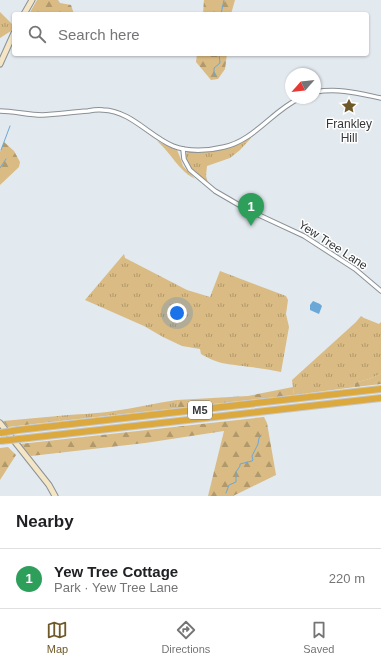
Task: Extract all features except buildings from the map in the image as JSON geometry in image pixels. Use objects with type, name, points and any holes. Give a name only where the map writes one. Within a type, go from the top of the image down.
[{"type":"highway","name":"M5","points":[[0,433],[381,389]]},
{"type":"highway","name":"M5","points":[[0,441],[381,398]]},
{"type":"street","points":[[25,12],[32,0]]},
{"type":"street","points":[[0,64],[12,37]]},
{"type":"street","points":[[321,91],[345,90],[381,98]]},
{"type":"street","points":[[0,111],[41,115],[103,110],[128,117],[165,142],[183,149],[204,150],[234,144],[253,134],[280,110],[290,104]]},
{"type":"street","name":"Yew Tree Lane","points":[[183,149],[184,159],[190,170],[216,191],[245,209],[304,236],[355,269],[380,290]]},
{"type":"street","points":[[0,423],[52,489],[55,496]]},
{"type":"green space","points":[[37,0],[58,0],[60,3],[71,5],[73,12],[30,12]]},
{"type":"green space","points":[[204,0],[235,0],[232,12],[203,12]]},
{"type":"green space","points":[[0,12],[12,24],[12,29],[0,38]]},
{"type":"green space","points":[[197,56],[227,56],[225,69],[218,79],[211,80],[196,62]]},
{"type":"green space","points":[[251,138],[230,158],[207,166],[206,176],[208,183],[188,165],[186,161],[185,156],[187,152],[219,150],[232,146]]},
{"type":"green space","points":[[157,141],[177,150],[183,166],[195,179],[179,166]]},
{"type":"green space","points":[[4,142],[14,151],[20,162],[19,167],[0,185],[0,152]]},
{"type":"green space","points":[[124,254],[125,258],[187,290],[210,297],[220,271],[286,296],[288,300],[286,314],[289,327],[281,372],[262,368],[225,364],[207,358],[201,354],[200,349],[182,346],[144,326],[85,300]]},
{"type":"green space","points":[[361,316],[379,324],[381,322],[381,374],[354,383],[355,387],[294,395],[292,380]]},
{"type":"green space","points":[[381,374],[381,384],[355,387],[354,383]]},
{"type":"green space","points":[[293,387],[294,395],[178,408],[177,400],[248,396]]},
{"type":"green space","points":[[177,400],[178,408],[60,421],[58,416],[107,412]]},
{"type":"green space","points":[[58,416],[60,421],[8,427],[3,421]]},
{"type":"green space","points":[[264,417],[267,423],[276,475],[233,496],[208,496],[224,431],[145,443],[31,456],[20,444]]},
{"type":"green space","points":[[8,447],[16,455],[0,480],[0,448]]},
{"type":"water","points":[[313,301],[322,306],[319,314],[310,310],[310,305]]},
{"type":"waterway","points":[[221,12],[224,0]]},
{"type":"waterway","points":[[216,77],[214,68],[220,63],[219,56]]},
{"type":"waterway","points":[[1,150],[10,126]]},
{"type":"waterway","points":[[0,168],[6,159]]},
{"type":"waterway","points":[[226,493],[229,485],[236,482],[236,472],[240,464],[253,460],[252,456],[261,435]]},
{"type":"place","name":"Frankley Hill","points":[[349,106]]},
{"type":"place","name":"Yew Tree Cottage","points":[[251,226]]}]
